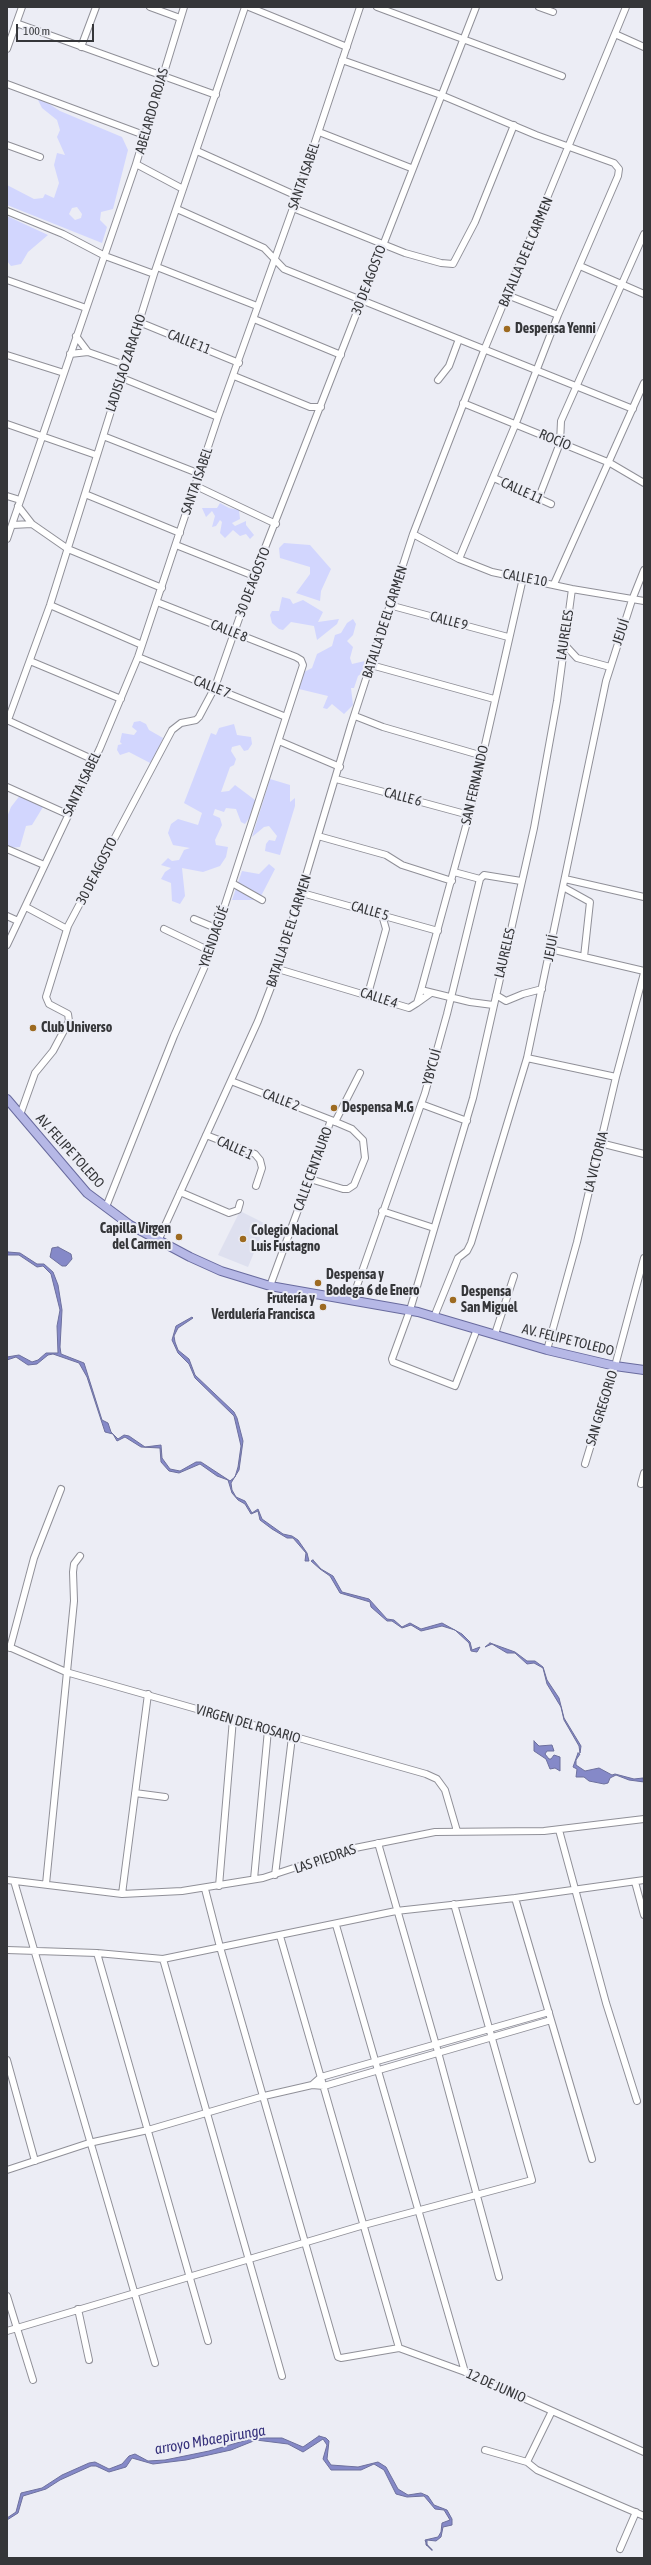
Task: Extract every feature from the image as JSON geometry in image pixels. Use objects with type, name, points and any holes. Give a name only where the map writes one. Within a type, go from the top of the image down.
[{"type":"main road","name":"AV. FELIPE TOLEDO","points":[[7,1100],[87,1193],[130,1225],[222,1271],[270,1286],[410,1310],[547,1350],[616,1366],[644,1370]]},
{"type":"street","points":[[7,49],[22,7]]},
{"type":"street","points":[[81,47],[96,7]]},
{"type":"street","points":[[150,7],[180,18]]},
{"type":"street","name":"ABELARDO ROJAS","points":[[183,189],[136,164],[184,7]]},
{"type":"street","name":"LADISLAO ZARACHO","points":[[8,720],[50,605],[96,454],[122,378],[154,274],[245,7]]},
{"type":"street","points":[[249,7],[346,47]]},
{"type":"street","name":"SANTA ISABEL","points":[[7,945],[26,907],[67,814],[94,760],[138,657],[218,416],[239,363],[257,306],[293,208],[360,7]]},
{"type":"street","points":[[377,7],[462,40],[562,76]]},
{"type":"street","name":"30 DE AGOSTO","points":[[20,1115],[35,1074],[53,1051],[69,1021],[68,1014],[49,1004],[46,997],[67,929],[172,730],[181,723],[196,720],[199,717],[215,687],[254,576],[276,524],[382,245],[476,7]]},
{"type":"street","points":[[540,7],[553,12]]},
{"type":"street","name":"BATALLA DE EL CARMEN","points":[[158,1240],[231,1081],[278,969],[389,605],[413,534],[485,348],[570,146],[626,7]]},
{"type":"street","points":[[16,23],[216,95]]},
{"type":"street","points":[[615,34],[644,47]]},
{"type":"street","points":[[342,60],[441,95],[514,125],[614,163],[618,168],[618,176],[558,315],[516,424],[459,559]]},
{"type":"street","points":[[7,84],[144,135]]},
{"type":"street","points":[[293,208],[382,245],[425,259],[453,264],[475,222],[514,125]]},
{"type":"street","points":[[319,132],[412,168]]},
{"type":"street","points":[[7,145],[40,157]]},
{"type":"street","points":[[197,151],[297,196]]},
{"type":"street","points":[[7,539],[136,164]]},
{"type":"street","points":[[177,209],[264,248],[284,270],[485,348],[632,409]]},
{"type":"street","points":[[7,210],[63,234],[105,256],[154,274]]},
{"type":"street","points":[[539,497],[560,443],[561,421],[644,234]]},
{"type":"street","points":[[580,266],[644,294]]},
{"type":"street","points":[[157,267],[257,306]]},
{"type":"street","points":[[7,280],[86,308]]},
{"type":"street","points":[[507,295],[558,315]]},
{"type":"street","points":[[254,319],[341,355]]},
{"type":"street","name":"CALLE 11","points":[[139,322],[239,363]]},
{"type":"street","points":[[76,336],[88,352]]},
{"type":"street","points":[[438,380],[449,366],[459,339]]},
{"type":"street","points":[[70,354],[88,352],[125,366]]},
{"type":"street","points":[[7,354],[64,372]]},
{"type":"street","points":[[234,376],[310,407],[321,407]]},
{"type":"street","points":[[122,378],[218,416]]},
{"type":"street","points":[[554,584],[610,463],[644,383]]},
{"type":"street","name":"ROCÍO","points":[[463,403],[610,463],[644,483]]},
{"type":"street","points":[[7,424],[96,454]]},
{"type":"street","points":[[103,436],[200,474]]},
{"type":"street","name":"CALLE 11","points":[[494,478],[539,497],[551,504]]},
{"type":"street","points":[[196,486],[276,524]]},
{"type":"street","points":[[85,494],[180,533]]},
{"type":"street","points":[[7,496],[19,503],[32,524],[68,549],[162,588]]},
{"type":"street","points":[[12,525],[32,524]]},
{"type":"street","name":"CALLE 10","points":[[413,534],[459,559],[492,572],[572,589],[644,601]]},
{"type":"street","points":[[176,545],[254,576]]},
{"type":"street","name":"JEJUÍ","points":[[434,1317],[458,1258],[472,1243],[527,1058],[610,667],[632,600],[644,570]]},
{"type":"street","name":"SAN FERNANDO","points":[[421,990],[469,815],[522,578]]},
{"type":"street","name":"LAURELES","points":[[476,1329],[457,1385],[453,1387],[393,1362],[392,1354],[410,1310],[467,1122],[521,881],[549,747],[572,589]]},
{"type":"street","name":"CALLE 8","points":[[157,602],[301,660]]},
{"type":"street","points":[[50,605],[142,645]]},
{"type":"street","name":"CALLE 9","points":[[389,605],[508,637]]},
{"type":"street","points":[[564,644],[577,658],[610,667]]},
{"type":"street","name":"CALLE 7","points":[[138,657],[286,717]]},
{"type":"street","name":"YRENDAGÜÉ","points":[[106,1207],[218,929],[279,741],[302,665],[301,660]]},
{"type":"street","points":[[30,661],[121,699]]},
{"type":"street","points":[[371,665],[494,699]]},
{"type":"street","points":[[355,716],[383,727],[483,756]]},
{"type":"street","points":[[8,720],[94,760]]},
{"type":"street","points":[[279,741],[340,768]]},
{"type":"street","name":"CALLE 6","points":[[336,779],[469,815]]},
{"type":"street","points":[[7,787],[67,814]]},
{"type":"street","points":[[318,836],[386,855],[402,865],[452,881]]},
{"type":"street","points":[[7,849],[44,864]]},
{"type":"street","points":[[454,872],[482,877],[521,881]]},
{"type":"street","name":"YBYCUÍ","points":[[352,1300],[382,1211],[421,1104],[482,877]]},
{"type":"street","points":[[565,879],[644,897]]},
{"type":"street","points":[[232,883],[262,900]]},
{"type":"street","points":[[563,887],[590,902],[592,908],[584,957]]},
{"type":"street","name":"CALLE 5","points":[[302,893],[438,931]]},
{"type":"street","points":[[26,907],[67,929]]},
{"type":"street","points":[[368,994],[386,929],[382,915]]},
{"type":"street","points":[[7,916],[18,921]]},
{"type":"street","points":[[194,919],[218,929]]},
{"type":"street","points":[[164,929],[210,951]]},
{"type":"street","points":[[550,949],[644,972]]},
{"type":"street","name":"CALLE 4","points":[[278,969],[368,994],[388,1003],[409,1008],[417,1003],[421,990]]},
{"type":"street","name":"LA VICTORIA","points":[[547,1350],[577,1242],[616,1077],[644,972]]},
{"type":"street","points":[[496,995],[506,1001],[523,994],[542,989]]},
{"type":"street","points":[[421,990],[451,996],[470,1002],[493,1005]]},
{"type":"street","points":[[417,1003],[431,992]]},
{"type":"street","points":[[527,1058],[616,1077]]},
{"type":"street","name":"CALLE CENTAURO","points":[[270,1286],[333,1121],[360,1073]]},
{"type":"street","name":"CALLE 2","points":[[231,1081],[352,1129],[363,1140],[365,1158],[357,1180],[348,1189],[310,1179]]},
{"type":"street","points":[[421,1104],[467,1122]]},
{"type":"street","name":"CALLE 1","points":[[206,1135],[255,1154],[260,1160],[262,1168],[256,1186]]},
{"type":"street","points":[[600,1143],[644,1154]]},
{"type":"street","points":[[180,1192],[229,1213],[238,1210],[240,1203]]},
{"type":"street","points":[[382,1211],[434,1228]]},
{"type":"street","name":"SAN GREGORIO","points":[[585,1464],[616,1366],[644,1258]]},
{"type":"street","points":[[495,1334],[514,1276]]},
{"type":"street","points":[[641,1484],[644,1473]]},
{"type":"street","points":[[9,1647],[34,1558],[61,1489]]},
{"type":"street","points":[[46,1884],[74,1601],[73,1572],[74,1564],[80,1556]]},
{"type":"street","name":"VIRGEN DEL ROSARIO","points":[[9,1647],[66,1672],[386,1762],[437,1780],[449,1798],[457,1831]]},
{"type":"street","points":[[122,1894],[148,1694]]},
{"type":"street","points":[[219,1886],[233,1719]]},
{"type":"street","points":[[254,1879],[268,1730]]},
{"type":"street","points":[[275,1875],[292,1736]]},
{"type":"street","points":[[135,1793],[165,1798]]},
{"type":"street","name":"LAS PIEDRAS","points":[[7,1880],[122,1894],[205,1889],[275,1875],[378,1842],[436,1832],[559,1830],[644,1819]]},
{"type":"street","points":[[559,1830],[574,1890],[637,2101]]},
{"type":"street","points":[[378,1842],[396,1911],[436,2044],[499,2278]]},
{"type":"street","points":[[7,1950],[97,1953],[163,1959],[336,1925],[396,1911],[516,1898],[644,1880]]},
{"type":"street","points":[[14,1881],[89,2143],[135,2291],[155,2363]]},
{"type":"street","points":[[635,1882],[644,1915]]},
{"type":"street","points":[[205,1889],[220,1948],[306,2242]]},
{"type":"street","points":[[516,1898],[592,2159]]},
{"type":"street","points":[[7,2331],[135,2291],[249,2258],[364,2225],[478,2196],[532,2180],[454,1904]]},
{"type":"street","points":[[336,1925],[465,2372]]},
{"type":"street","points":[[280,1936],[399,2348]]},
{"type":"street","points":[[97,1953],[191,2276],[208,2341]]},
{"type":"street","points":[[163,1959],[282,2376]]},
{"type":"street","points":[[312,2085],[321,2077],[549,2012]]},
{"type":"street","points":[[7,2170],[89,2143],[148,2130],[264,2096],[312,2085],[324,2086],[551,2020]]},
{"type":"street","points":[[7,2060],[35,2161]]},
{"type":"street","name":"12 DE JUNIO","points":[[306,2242],[337,2354],[341,2358],[399,2348],[465,2372],[644,2452]]},
{"type":"street","points":[[7,2296],[33,2380]]},
{"type":"street","points":[[78,2309],[89,2360]]},
{"type":"street","points":[[527,2462],[552,2411]]},
{"type":"street","points":[[485,2450],[527,2462],[537,2470],[644,2516]]},
{"type":"street","points":[[620,2549],[636,2512]]},
{"type":"shaded area","points":[[40,98],[60,111],[122,137],[128,150],[113,209],[101,212],[100,220],[107,227],[102,243],[7,205],[7,185],[34,199],[43,198],[45,194],[54,198],[59,183],[54,165],[57,153],[65,155],[57,137],[60,130],[57,120],[42,108],[38,100]],"holes":[[[77,207],[82,214],[81,218],[75,220],[69,214],[72,208]]]},
{"type":"shaded area","points":[[7,216],[48,235],[28,252],[21,264],[11,266],[7,261]]},
{"type":"shaded area","points":[[220,503],[229,508],[239,510],[240,519],[232,523],[235,526],[246,521],[246,525],[254,535],[250,539],[246,534],[240,536],[233,530],[225,538],[220,533],[222,522],[220,520],[216,526],[212,527],[215,516],[212,511],[206,517],[202,508],[217,508]]},
{"type":"shaded area","points":[[284,543],[310,545],[331,569],[321,591],[320,601],[296,593],[310,574],[310,567],[280,558],[279,548]]},
{"type":"shaded area","points":[[282,597],[290,599],[293,604],[303,600],[323,612],[318,622],[339,619],[337,624],[317,640],[314,626],[291,622],[283,630],[279,629],[272,623],[270,615],[272,611],[279,611]]},
{"type":"shaded area","points":[[353,619],[356,624],[353,635],[347,641],[353,647],[350,658],[352,664],[365,661],[362,673],[358,676],[354,688],[351,688],[353,705],[344,714],[332,704],[327,709],[323,708],[328,696],[299,689],[304,672],[312,668],[317,654],[332,646],[335,635],[341,633],[347,623]]},
{"type":"shaded area","points":[[140,721],[146,724],[149,730],[163,738],[152,764],[129,752],[120,755],[117,750],[118,745],[122,744],[120,742],[122,733],[134,735],[137,731],[132,727],[134,722]]},
{"type":"shaded area","points":[[234,724],[237,735],[251,737],[252,744],[248,750],[244,751],[240,745],[232,747],[231,751],[236,759],[234,765],[230,767],[221,792],[229,791],[235,785],[255,800],[256,808],[245,824],[241,822],[236,809],[226,808],[224,812],[215,809],[213,815],[220,818],[222,825],[215,840],[216,845],[228,847],[226,857],[220,866],[203,872],[182,868],[185,896],[180,904],[172,901],[171,883],[161,879],[165,872],[171,868],[161,865],[168,858],[172,861],[179,860],[184,850],[190,848],[173,845],[168,833],[171,824],[178,819],[198,825],[202,813],[184,803],[211,733],[216,735],[219,728]]},
{"type":"shaded area","points":[[270,779],[290,785],[290,802],[295,798],[295,806],[280,855],[265,851],[266,844],[269,840],[275,841],[277,836],[269,826],[264,827],[252,837]]},
{"type":"shaded area","points":[[21,794],[43,807],[32,825],[26,826],[20,847],[9,848],[7,847],[7,817],[11,807]]},
{"type":"shaded area","points":[[269,864],[275,869],[259,900],[232,900],[242,871],[259,874]]},
{"type":"shaded area","name":"Colegio Nacional Luis Fustagno","points":[[240,1211],[266,1224],[248,1267],[218,1255]]},
{"type":"water","points":[[58,1247],[71,1254],[72,1259],[66,1266],[62,1266],[50,1257],[52,1248]]},
{"type":"water","points":[[8,1252],[20,1253],[37,1264],[44,1264],[53,1272],[58,1285],[62,1310],[61,1354],[84,1363],[102,1420],[108,1423],[113,1434],[105,1432],[87,1377],[79,1363],[53,1354],[48,1355],[37,1364],[28,1365],[16,1357],[7,1360],[7,1357],[19,1355],[32,1362],[38,1360],[46,1353],[58,1353],[57,1326],[60,1310],[51,1274],[43,1266],[37,1267],[19,1255],[7,1255]]},
{"type":"water","points":[[192,1317],[193,1318],[178,1328],[174,1336],[175,1342],[178,1350],[189,1359],[195,1375],[234,1412],[237,1418],[243,1441],[239,1470],[235,1476],[241,1446],[234,1416],[195,1378],[189,1364],[178,1353],[172,1340],[176,1326]]},
{"type":"water","points":[[113,1434],[118,1439],[124,1435],[129,1436],[145,1447],[161,1445],[162,1458],[170,1469],[180,1471],[196,1462],[201,1462],[230,1481],[234,1477],[231,1483],[232,1490],[236,1497],[245,1501],[252,1513],[258,1509],[262,1519],[283,1534],[292,1536],[298,1540],[307,1553],[309,1561],[305,1561],[306,1553],[293,1538],[287,1538],[260,1520],[258,1511],[251,1514],[245,1504],[238,1500],[232,1493],[228,1480],[217,1476],[200,1464],[179,1473],[169,1471],[161,1462],[160,1448],[141,1447],[125,1437],[117,1441]]},
{"type":"water","points":[[313,1560],[321,1569],[333,1576],[342,1592],[369,1599],[387,1619],[394,1620],[402,1627],[410,1623],[421,1629],[442,1623],[454,1630],[442,1626],[421,1631],[411,1625],[402,1628],[392,1621],[387,1621],[371,1607],[370,1602],[340,1593],[330,1576],[320,1569],[311,1561]]},
{"type":"water","points":[[455,1630],[462,1634],[470,1642],[472,1650],[480,1647],[477,1652],[471,1651],[469,1643]]},
{"type":"water","points":[[490,1643],[515,1652],[527,1661],[535,1661],[543,1667],[547,1680],[559,1698],[564,1718],[581,1746],[580,1753],[579,1746],[564,1720],[561,1707],[547,1684],[543,1668],[534,1663],[527,1664],[515,1653],[507,1653],[492,1644],[485,1647]]},
{"type":"water","points":[[534,1741],[539,1746],[552,1745],[554,1751],[547,1751],[545,1754],[549,1759],[551,1759],[554,1755],[560,1757],[560,1771],[555,1768],[550,1769],[546,1759],[534,1751]]},
{"type":"water","points":[[578,1753],[580,1754],[576,1760],[576,1765],[585,1771],[599,1768],[612,1775],[615,1774],[634,1779],[643,1778],[644,1782],[629,1780],[616,1775],[610,1778],[608,1783],[604,1784],[589,1781],[584,1777],[576,1777],[577,1769],[573,1767]]},
{"type":"water","points":[[319,2436],[326,2438],[329,2441],[327,2459],[331,2465],[358,2467],[378,2462],[386,2467],[398,2489],[408,2495],[421,2493],[428,2496],[434,2505],[447,2510],[452,2519],[452,2525],[443,2527],[441,2537],[436,2541],[427,2540],[427,2546],[425,2540],[438,2537],[441,2532],[442,2523],[450,2520],[444,2510],[435,2509],[424,2496],[407,2497],[396,2494],[384,2470],[374,2464],[361,2470],[331,2470],[323,2459],[327,2445],[323,2439],[303,2452],[288,2444],[256,2440],[231,2450],[186,2460],[153,2464],[132,2458],[126,2467],[109,2472],[96,2466],[91,2466],[60,2480],[46,2489],[23,2496],[18,2513],[7,2520],[7,2518],[16,2512],[21,2493],[42,2488],[62,2475],[89,2463],[95,2462],[109,2469],[122,2464],[129,2456],[135,2454],[148,2461],[165,2460],[209,2451],[254,2438],[282,2438],[303,2447]]},
{"type":"waterway","name":"arroyo Mbaepirunga","points":[[426,2544],[432,2550]]},
{"type":"place","name":"Despensa Yenni","points":[[507,329]]},
{"type":"place","name":"Club Universo","points":[[33,1028]]},
{"type":"place","name":"Despensa M.G","points":[[334,1108]]},
{"type":"place","name":"Capilla Virgen del Carmen","points":[[179,1237]]},
{"type":"place","name":"Colegio Nacional Luis Fustagno","points":[[243,1239]]},
{"type":"place","name":"Despensa y Bodega 6 de Enero","points":[[318,1283]]},
{"type":"place","name":"Despensa San Miguel","points":[[453,1300]]},
{"type":"place","name":"Frutería y Verdulería Francisca","points":[[323,1307]]}]
